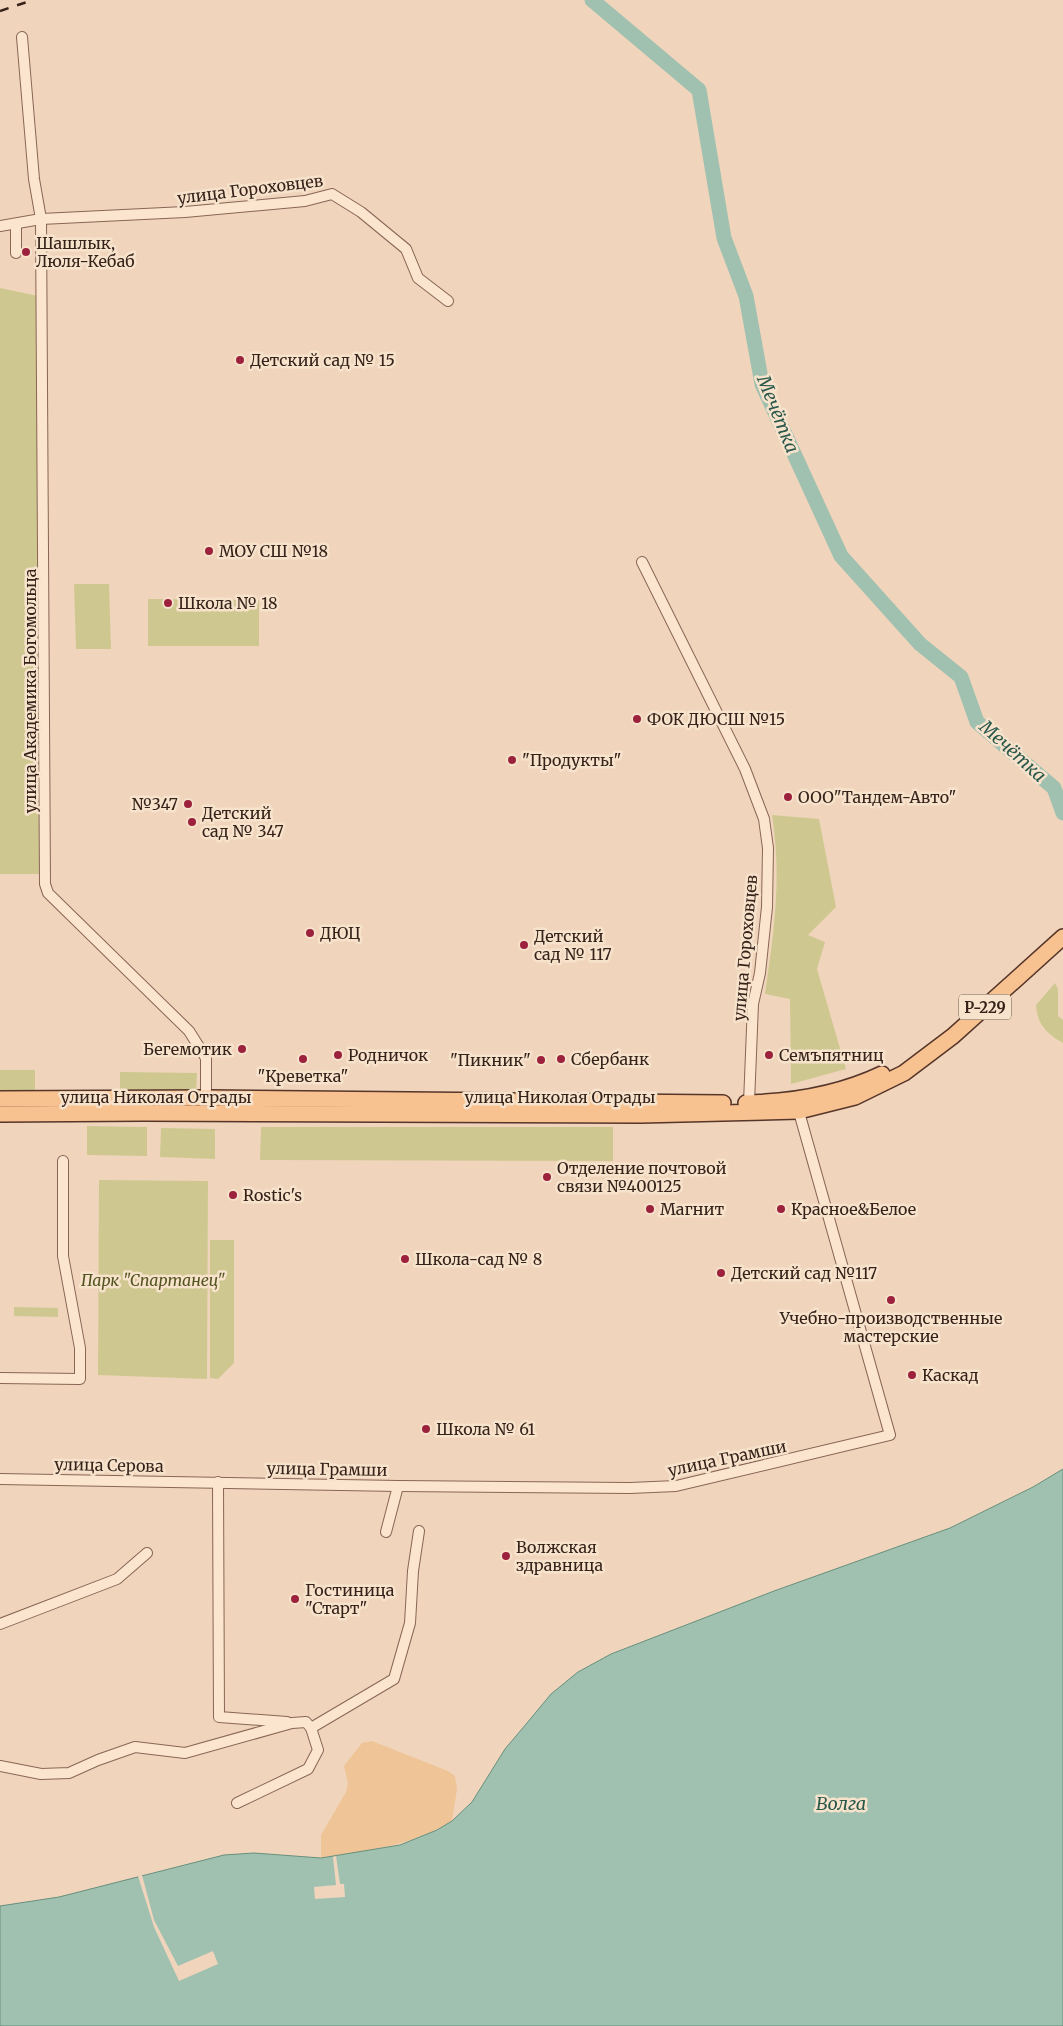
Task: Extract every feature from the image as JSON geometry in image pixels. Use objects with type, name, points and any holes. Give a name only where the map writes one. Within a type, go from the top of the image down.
[{"type":"main road","name":"улица Николая Отрады","points":[[0,1099],[206,1098],[797,1105],[874,1078],[924,1049],[1063,929]]},
{"type":"main road","name":"улица Николая Отрады","points":[[0,1114],[632,1115],[797,1105],[856,1097],[904,1073],[953,1036],[1063,937]]},
{"type":"street","name":"улица Академика Богомольца","points":[[22,37],[34,179],[41,219],[45,884],[48,893],[189,1031],[206,1058],[206,1098]]},
{"type":"street","name":"улица Гороховцев","points":[[0,226],[16,225],[41,219],[185,212],[305,200],[332,194],[361,212],[406,249],[418,278],[448,301]]},
{"type":"street","points":[[16,225],[16,253]]},
{"type":"street","name":"улица Гороховцев","points":[[642,562],[745,769],[764,819],[768,848],[767,907],[760,973],[753,1004],[749,1103]]},
{"type":"street","name":"улица Грамши","points":[[218,1482],[398,1486],[630,1488],[676,1486],[890,1435],[797,1105]]},
{"type":"street","points":[[0,1378],[80,1379],[80,1348],[63,1256],[63,1161]]},
{"type":"street","name":"улица Серова","points":[[0,1479],[218,1482]]},
{"type":"street","points":[[218,1482],[219,1717],[292,1723],[306,1722],[311,1728],[318,1750],[308,1768],[237,1803]]},
{"type":"street","points":[[386,1532],[398,1486]]},
{"type":"street","points":[[311,1728],[394,1679],[410,1623],[413,1571],[419,1530]]},
{"type":"street","points":[[0,1624],[117,1579],[146,1553]]},
{"type":"street","points":[[0,1766],[41,1774],[68,1773],[135,1747],[185,1753],[292,1723]]},
{"type":"green space","points":[[0,288],[38,296],[39,874],[0,874]]},
{"type":"green space","points":[[74,584],[109,584],[111,649],[76,649]]},
{"type":"green space","points":[[148,599],[259,600],[259,646],[148,646]]},
{"type":"green space","points":[[772,815],[819,819],[836,907],[808,935],[825,942],[817,969],[846,1069],[791,1084],[790,999],[765,994],[774,926],[777,883]]},
{"type":"green space","points":[[1055,983],[1058,989],[1058,1016],[1063,1020],[1063,1043],[1044,1028],[1038,1018],[1036,1005]]},
{"type":"green space","points":[[0,1070],[35,1070],[35,1093],[0,1093]]},
{"type":"green space","points":[[120,1072],[197,1073],[196,1093],[120,1093]]},
{"type":"green space","points":[[87,1126],[147,1127],[147,1156],[87,1155]]},
{"type":"green space","points":[[261,1127],[613,1127],[613,1161],[260,1160]]},
{"type":"green space","points":[[161,1128],[215,1129],[215,1159],[160,1157]]},
{"type":"green space","name":"Парк \"Спартанец\"","points":[[99,1180],[208,1181],[207,1379],[98,1375]]},
{"type":"green space","points":[[210,1240],[234,1240],[234,1363],[218,1379],[210,1378]]},
{"type":"green space","points":[[14,1307],[58,1308],[58,1317],[14,1316]]},
{"type":"sand","points":[[372,1741],[448,1771],[455,1776],[457,1789],[452,1821],[405,1842],[372,1850],[321,1858],[321,1835],[346,1792],[348,1783],[344,1766],[362,1743]]},
{"type":"water","name":"Волга","points":[[1063,1469],[1063,2026],[0,2026],[0,1906],[59,1897],[224,1855],[254,1853],[321,1858],[400,1845],[437,1830],[452,1821],[472,1802],[505,1749],[551,1694],[578,1672],[611,1654],[774,1591],[950,1528],[1033,1487]]},
{"type":"pier","points":[[336,1856],[340,1884],[344,1884],[345,1897],[315,1899],[314,1887],[336,1885],[333,1857]]},
{"type":"pier","points":[[142,1875],[154,1920],[178,1966],[213,1951],[218,1964],[179,1981],[154,1927],[138,1876]]},
{"type":"waterway","name":"Мечётка","points":[[592,0],[699,90],[724,238],[746,296],[762,384],[841,556],[920,644],[961,677],[977,722],[1054,788],[1063,813]]},
{"type":"railway","points":[[0,11],[33,0]]},
{"type":"place","name":"Шашлык, Люля-Кебаб","points":[[26,252]]},
{"type":"place","name":"Детский сад № 15","points":[[240,360]]},
{"type":"place","name":"МОУ СШ №18","points":[[209,551]]},
{"type":"place","name":"Школа № 18","points":[[168,603]]},
{"type":"place","name":"ФОК ДЮСШ №15","points":[[637,719]]},
{"type":"place","name":"\"Продукты\"","points":[[512,760]]},
{"type":"place","name":"ООО\"Тандем-Авто\"","points":[[788,797]]},
{"type":"place","name":"№347","points":[[188,804]]},
{"type":"place","name":"Детский сад № 347","points":[[192,822]]},
{"type":"place","name":"ДЮЦ","points":[[310,933]]},
{"type":"place","name":"Детский сад № 117","points":[[524,945]]},
{"type":"place","name":"Бегемотик","points":[[242,1049]]},
{"type":"place","name":"Родничок","points":[[338,1055]]},
{"type":"place","name":"Семъпятниц","points":[[769,1055]]},
{"type":"place","name":"\"Креветка\"","points":[[303,1059]]},
{"type":"place","name":"Сбербанк","points":[[561,1059]]},
{"type":"place","name":"\"Пикник\"","points":[[541,1060]]},
{"type":"place","name":"Отделение почтовой связи №400125","points":[[547,1177]]},
{"type":"place","name":"Rostic's","points":[[233,1195]]},
{"type":"place","name":"Магнит","points":[[650,1209]]},
{"type":"place","name":"Красное&Белое","points":[[781,1209]]},
{"type":"place","name":"Школа-сад № 8","points":[[405,1259]]},
{"type":"place","name":"Детский сад №117","points":[[721,1273]]},
{"type":"place","name":"Учебно-производственные мастерские","points":[[891,1300]]},
{"type":"place","name":"Каскад","points":[[912,1375]]},
{"type":"place","name":"Школа № 61","points":[[426,1429]]},
{"type":"place","name":"Волжская здравница","points":[[506,1556]]},
{"type":"place","name":"Гостиница \"Старт\"","points":[[295,1599]]}]
